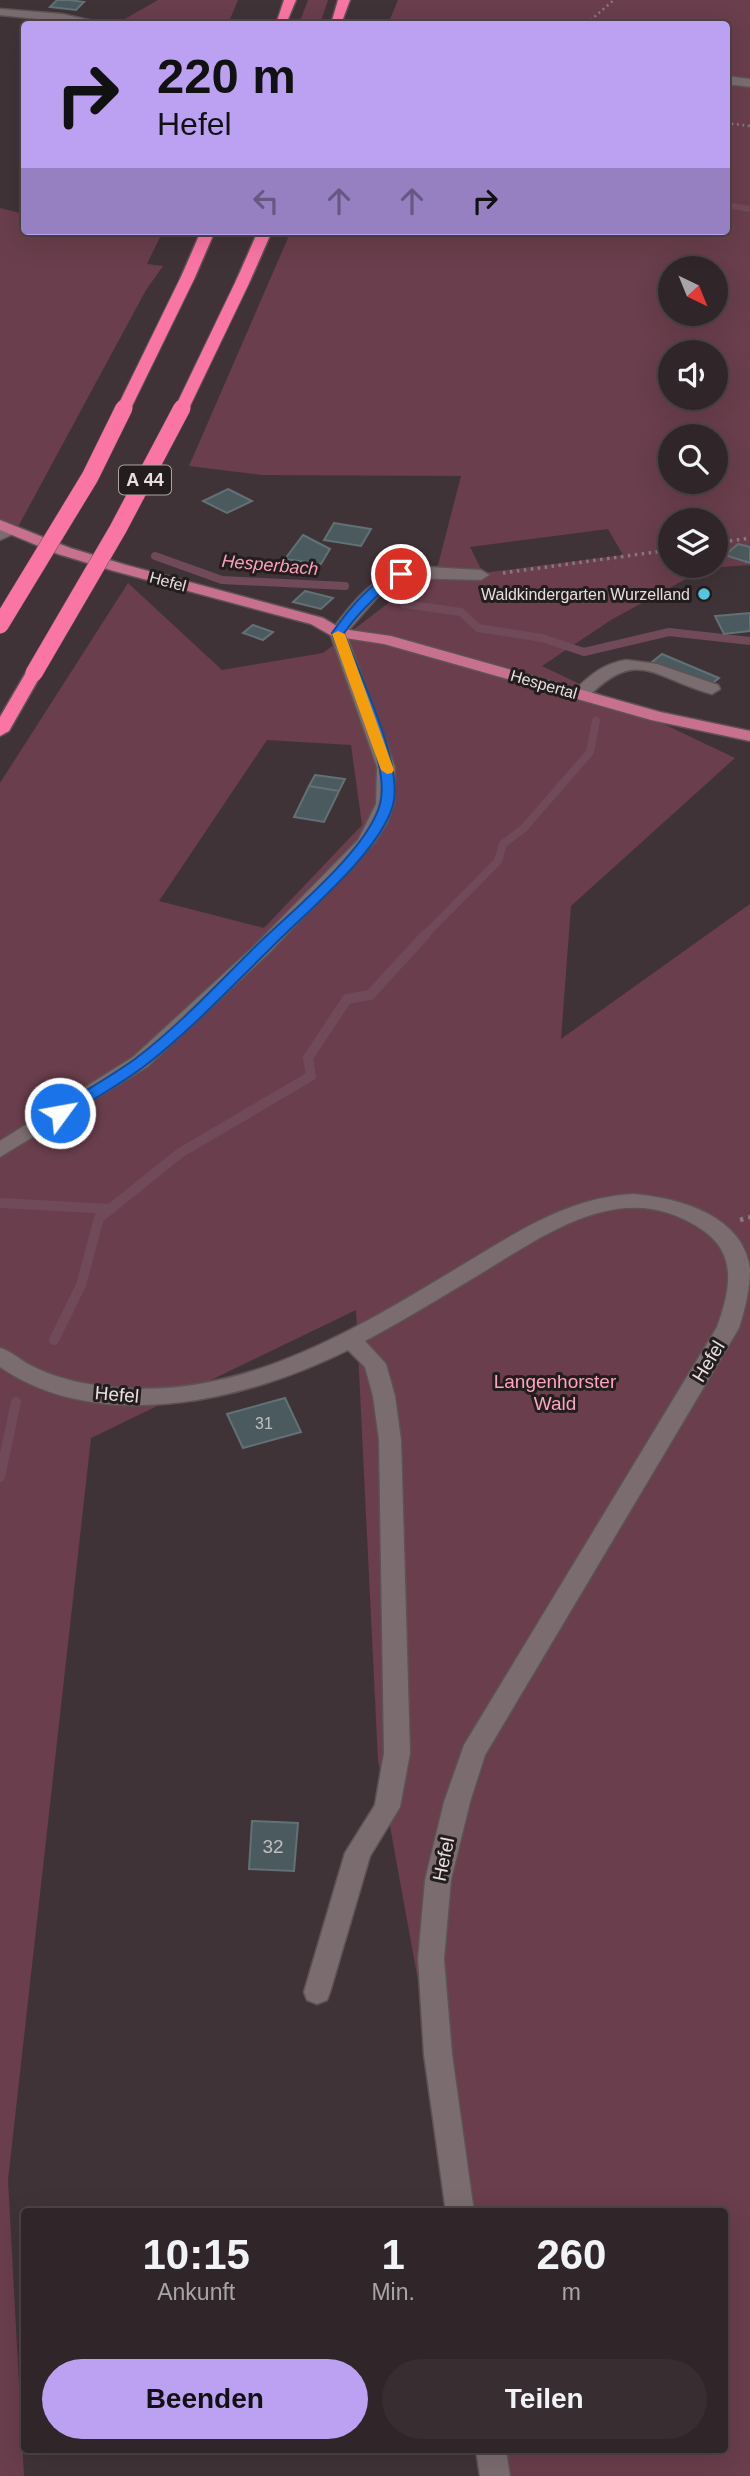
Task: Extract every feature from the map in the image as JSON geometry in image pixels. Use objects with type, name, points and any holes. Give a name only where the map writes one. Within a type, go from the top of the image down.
[{"type":"highway","points":[[282,21],[290,0]]},
{"type":"highway","points":[[337,21],[344,0]]},
{"type":"highway","name":"A 44","points":[[0,625],[90,477],[206,235]]},
{"type":"highway","name":"A 44","points":[[0,731],[96,572],[202,372],[263,235]]},
{"type":"main road","name":"Hefel","points":[[4,530],[120,568],[317,621],[338,633]]},
{"type":"main road","name":"Hespertal","points":[[338,633],[385,639],[657,716],[750,736]]},
{"type":"street","points":[[0,12],[84,21]]},
{"type":"street","points":[[730,80],[750,83]]},
{"type":"street","points":[[0,1150],[140,1062],[261,950],[343,869],[374,830],[387,804],[389,777],[338,633],[348,619],[385,582],[401,574],[481,575]]},
{"type":"street","points":[[580,695],[596,679],[615,667],[630,665],[649,668],[712,689]]},
{"type":"street","name":"Hefel","points":[[0,1356],[35,1376],[90,1393],[121,1398],[152,1397],[258,1380],[318,1358],[532,1233],[562,1218],[602,1204],[634,1200],[679,1208],[701,1218],[729,1244],[740,1268],[736,1303],[729,1328],[473,1752],[453,1813],[437,1881],[430,1957],[436,2037],[459,2208]]},
{"type":"street","points":[[317,1992],[358,1853],[387,1807],[397,1753],[390,1440],[384,1396],[375,1364],[351,1340]]},
{"type":"street","points":[[491,2453],[495,2476]]},
{"type":"path","points":[[590,21],[614,0]]},
{"type":"path","points":[[730,124],[750,126]]},
{"type":"path","points":[[728,541],[750,538]]},
{"type":"path","points":[[481,575],[658,552]]},
{"type":"green space","points":[[158,0],[238,0],[229,21],[121,21]]},
{"type":"green space","points":[[308,0],[328,0],[321,21],[300,21]]},
{"type":"green space","name":"Langenhorster Wald","points":[[398,0],[750,0],[750,565],[728,566],[728,508],[658,508],[658,578],[688,578],[611,620],[542,666],[735,758],[571,906],[561,1039],[750,904],[750,2476],[508,2476],[504,2453],[728,2453],[728,2208],[459,2208],[378,1760],[356,1310],[91,1438],[8,2180],[24,2476],[0,2476],[0,783],[128,583],[222,670],[323,653],[438,565],[461,476],[262,475],[189,466],[289,235],[730,235],[730,21],[389,21]],"holes":[[[608,529],[623,555],[483,573],[470,547]],[[267,740],[351,745],[362,825],[264,928],[159,901]]]},
{"type":"green space","points":[[0,208],[21,213],[21,235],[161,235],[147,264],[163,266],[146,290],[19,525],[12,531],[0,525]]},
{"type":"building","points":[[57,0],[84,2],[76,10],[50,7]]},
{"type":"building","points":[[228,489],[252,501],[227,513],[203,501]]},
{"type":"building","points":[[334,523],[371,529],[361,546],[324,540]]},
{"type":"building","points":[[303,535],[330,549],[321,564],[285,559]]},
{"type":"building","points":[[738,544],[750,547],[750,563],[728,556],[728,552]]},
{"type":"building","points":[[305,591],[333,598],[321,609],[293,602]]},
{"type":"building","points":[[750,613],[750,631],[724,634],[715,616]]},
{"type":"building","points":[[253,625],[273,632],[263,640],[243,633]]},
{"type":"building","points":[[662,654],[719,678],[709,686],[652,662]]},
{"type":"building","points":[[315,775],[345,779],[339,791],[309,786]]},
{"type":"building","points":[[309,786],[339,791],[324,822],[294,817]]},
{"type":"building","points":[[285,1398],[301,1432],[243,1448],[227,1414]]},
{"type":"building","points":[[252,1821],[298,1823],[294,1871],[249,1869]]},
{"type":"waterway","points":[[730,206],[750,209]]},
{"type":"waterway","name":"Hesperbach","points":[[155,556],[222,580],[345,586]]},
{"type":"waterway","name":"Hesperbach","points":[[404,604],[461,612],[478,628],[542,638],[584,652],[669,632],[750,641]]},
{"type":"waterway","points":[[425,935],[498,861],[503,844],[524,828],[590,752],[596,721]]},
{"type":"waterway","points":[[110,1209],[180,1153],[311,1076],[308,1058],[347,999],[370,995],[426,934]]},
{"type":"waterway","points":[[1,1203],[110,1209]]},
{"type":"waterway","points":[[54,1340],[81,1285],[99,1218],[110,1209]]},
{"type":"waterway","points":[[0,1477],[16,1402]]},
{"type":"slow traffic","points":[[338,634],[387,770]]},
{"type":"place","name":"Waldkindergarten Wurzelland","points":[[704,594]]},
{"type":"route","points":[[60,1113],[140,1062],[204,1005],[343,869],[374,830],[387,804],[389,777],[386,762],[338,633],[348,619],[385,582],[401,574]]}]
